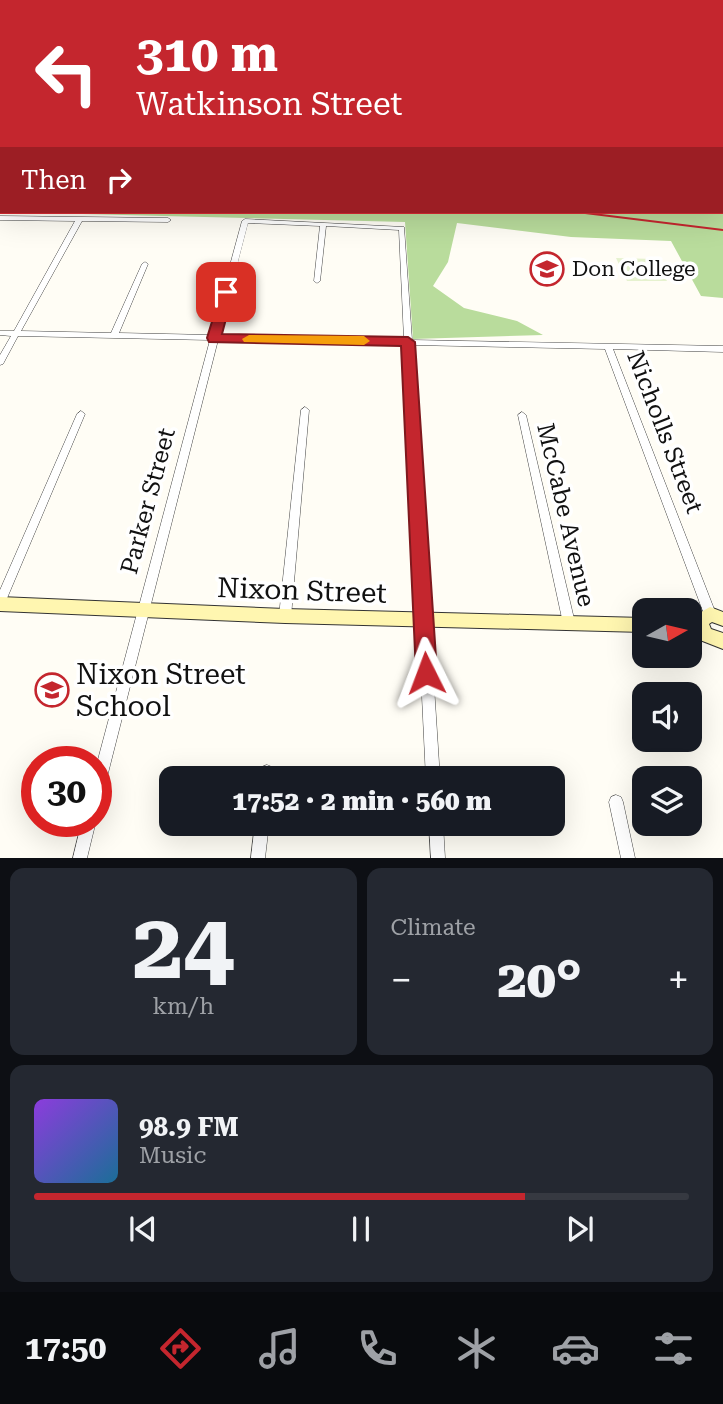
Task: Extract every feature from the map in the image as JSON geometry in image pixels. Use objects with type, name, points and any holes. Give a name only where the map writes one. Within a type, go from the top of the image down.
[{"type":"street","points":[[0,218],[168,220]]},
{"type":"street","points":[[0,362],[80,218]]},
{"type":"street","name":"Parker Street","points":[[108,746],[245,221],[323,224]]},
{"type":"street","points":[[317,281],[323,224],[402,228],[432,766]]},
{"type":"street","points":[[114,335],[145,264]]},
{"type":"street","points":[[0,333],[723,349]]},
{"type":"street","name":"Nicholls Street","points":[[608,346],[706,622]]},
{"type":"street","points":[[285,616],[305,410]]},
{"type":"street","points":[[0,603],[81,414]]},
{"type":"street","name":"McCabe Avenue","points":[[522,415],[569,623]]},
{"type":"street","name":"Nixon Street","points":[[0,603],[285,616],[632,625]]},
{"type":"street","points":[[706,622],[710,639],[722,643]]},
{"type":"street","points":[[616,802],[628,858]]},
{"type":"street","points":[[258,858],[261,836]]},
{"type":"street","points":[[437,836],[438,858]]},
{"type":"street","points":[[80,858],[85,837]]},
{"type":"green space","points":[[81,214],[723,214],[723,298],[701,296],[671,241],[571,237],[457,223],[448,262],[433,286],[464,308],[517,321],[543,335],[413,339],[405,222]]},
{"type":"green space","points":[[616,258],[655,259],[667,281],[627,281]]},
{"type":"railway","points":[[593,214],[723,230]]},
{"type":"slow traffic","points":[[249,339],[364,341]]},
{"type":"place","name":"Don College","points":[[547,269]]},
{"type":"place","name":"Nixon Street School","points":[[52,690]]},
{"type":"route","points":[[226,292],[214,338],[408,342],[426,673]]}]
